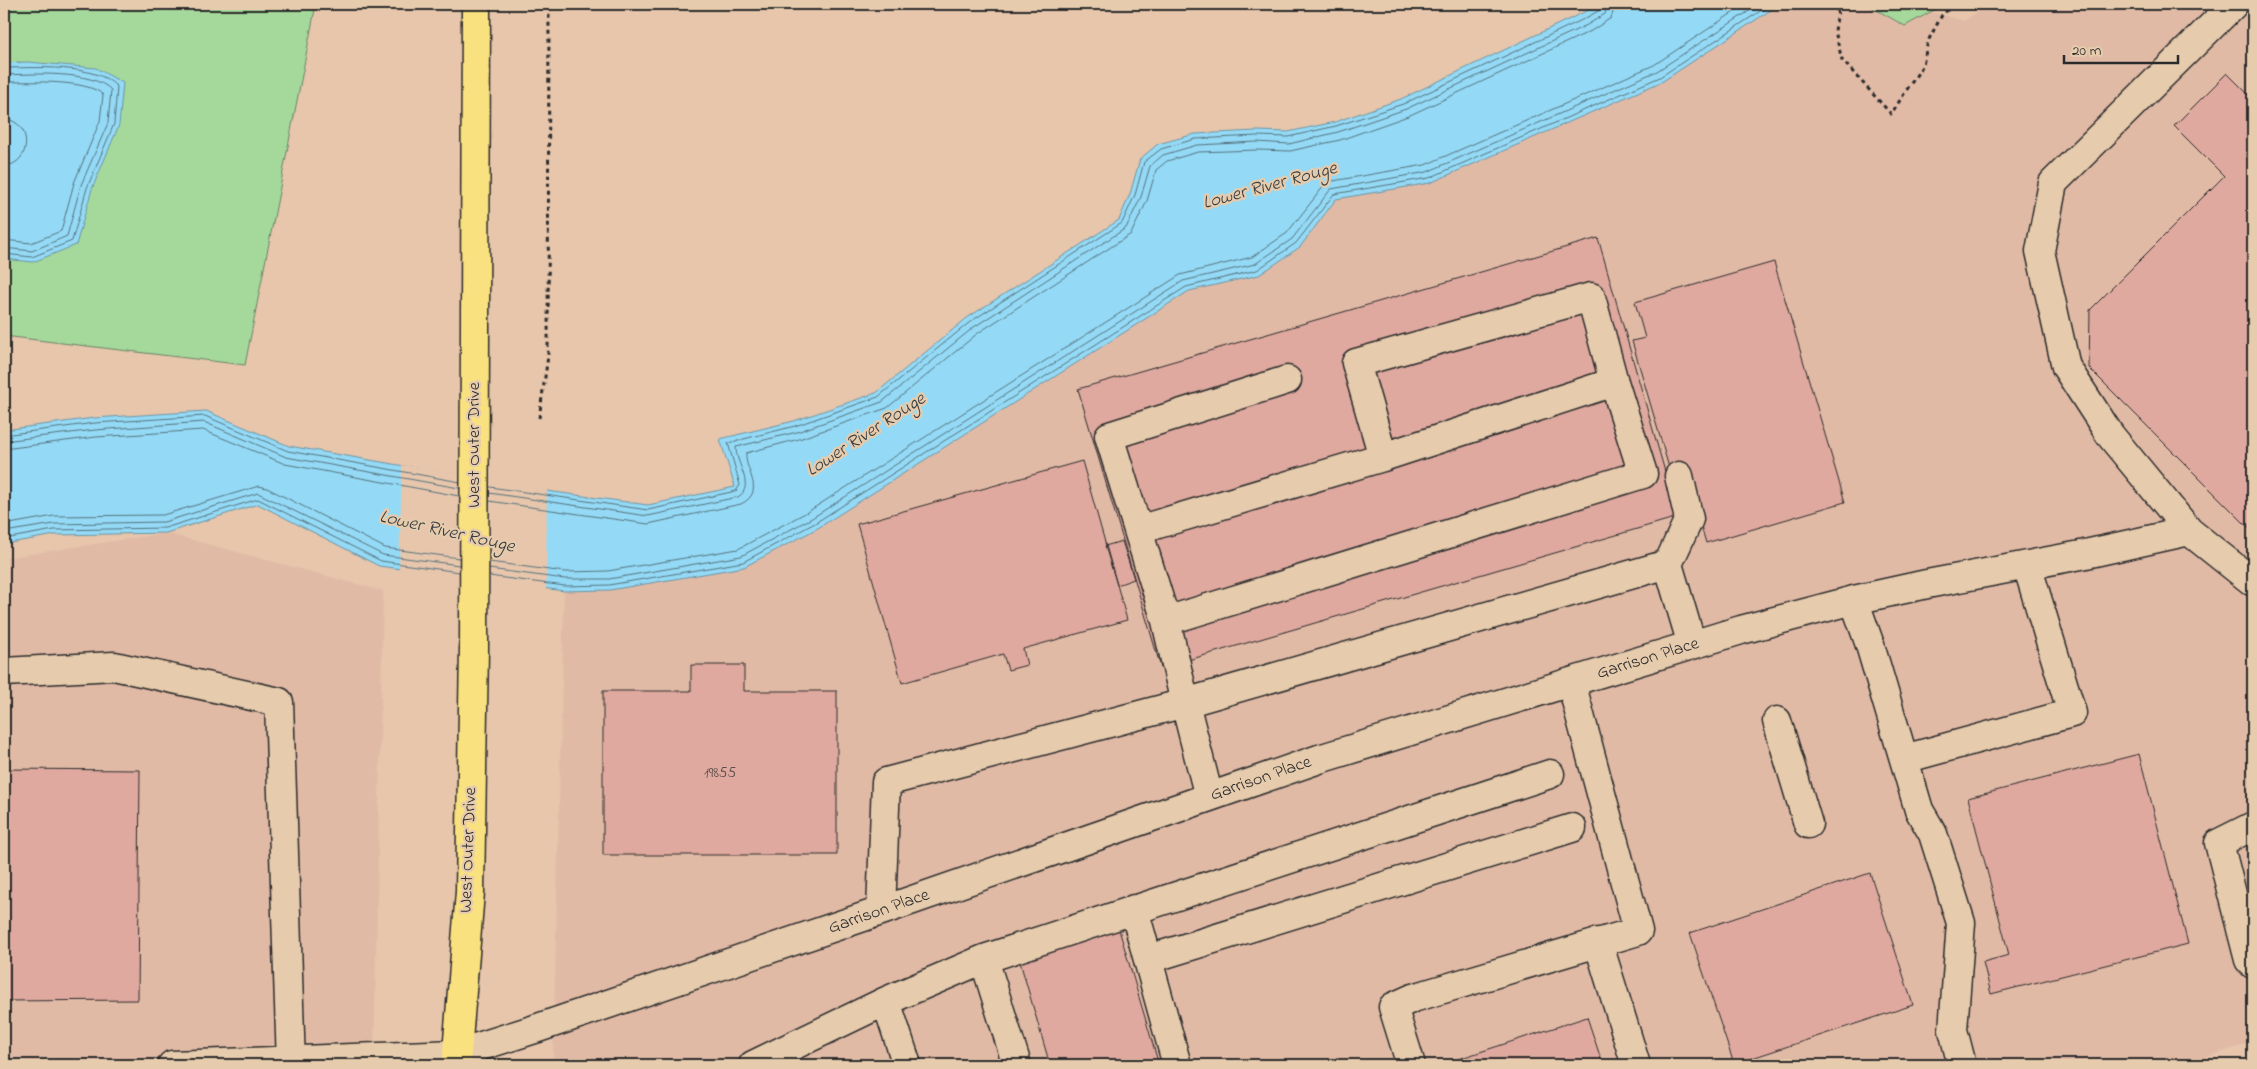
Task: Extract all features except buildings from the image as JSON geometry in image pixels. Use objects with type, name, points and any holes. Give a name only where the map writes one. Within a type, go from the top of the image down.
[{"type":"main road","name":"West Outer Drive","points":[[456,1060],[470,892],[474,649],[476,4]]},
{"type":"street","points":[[2234,4],[2053,183],[2040,251],[2066,367],[2110,435],[2188,531],[2253,582]]},
{"type":"street","points":[[1166,621],[1643,474],[1614,382],[1591,296],[1356,363],[1384,458]]},
{"type":"street","points":[[1209,797],[1166,621],[1109,436],[1288,380]]},
{"type":"street","points":[[1138,530],[1384,458],[1614,382]]},
{"type":"street","points":[[1679,476],[1688,519],[1668,564],[1692,645]]},
{"type":"street","name":"Garrison Place","points":[[172,1065],[456,1060],[535,1029],[1319,759],[1692,645],[1854,600],[2081,555],[2188,531]]},
{"type":"street","points":[[881,911],[886,782],[1185,703],[1668,564]]},
{"type":"street","points":[[1904,759],[2072,712],[2027,565]]},
{"type":"street","points":[[1854,600],[1870,645],[1919,810],[1933,834],[1961,923],[1953,1030],[1962,1065]]},
{"type":"street","points":[[4,672],[114,666],[280,702],[291,1063]]},
{"type":"street","points":[[1411,1065],[1393,1007],[1412,998],[1638,931],[1571,682]]},
{"type":"street","points":[[1777,721],[1808,824]]},
{"type":"street","points":[[753,1065],[886,1001],[984,959],[1550,774]]},
{"type":"street","points":[[2253,826],[2218,843],[2249,960],[2253,964]]},
{"type":"street","points":[[1149,959],[1572,828]]},
{"type":"street","points":[[1134,910],[1177,1065]]},
{"type":"street","points":[[1598,942],[1636,1065]]},
{"type":"street","points":[[984,959],[1017,1065]]},
{"type":"street","points":[[886,1001],[907,1065]]},
{"type":"path","points":[[539,418],[548,356],[549,4]]},
{"type":"path","points":[[1842,4],[1838,9],[1835,31],[1842,60],[1891,114],[1923,65],[1928,41],[1942,15],[1954,4]]},
{"type":"shaded area","points":[[1775,4],[1904,4],[1964,21],[1990,4],[2253,4],[2253,1042],[2182,1065],[553,1065],[564,591],[1336,199]]},
{"type":"shaded area","points":[[166,533],[383,591],[374,1065],[4,1065],[4,558]]},
{"type":"green space","points":[[4,4],[316,4],[245,365],[4,336]]},
{"type":"green space","points":[[1866,4],[1945,4],[1905,26]]},
{"type":"water","name":"Lower River Rouge","points":[[1601,4],[1780,4],[1663,81],[1430,183],[1336,199],[1300,247],[1259,275],[1189,291],[818,528],[744,567],[610,590],[564,591],[379,566],[258,504],[166,533],[55,535],[4,544],[4,430],[94,418],[206,411],[289,446],[554,492],[648,505],[735,487],[720,439],[794,421],[876,393],[967,318],[1119,220],[1130,194],[1140,159],[1158,144],[1195,134],[1257,131],[1288,132],[1335,122],[1401,99]]},
{"type":"water","points":[[28,62],[96,68],[123,83],[119,125],[92,189],[76,245],[33,262],[4,259],[4,154],[8,141],[4,135],[4,63]]},
{"type":"pier","points":[[402,465],[547,489],[546,591],[399,571]]}]
